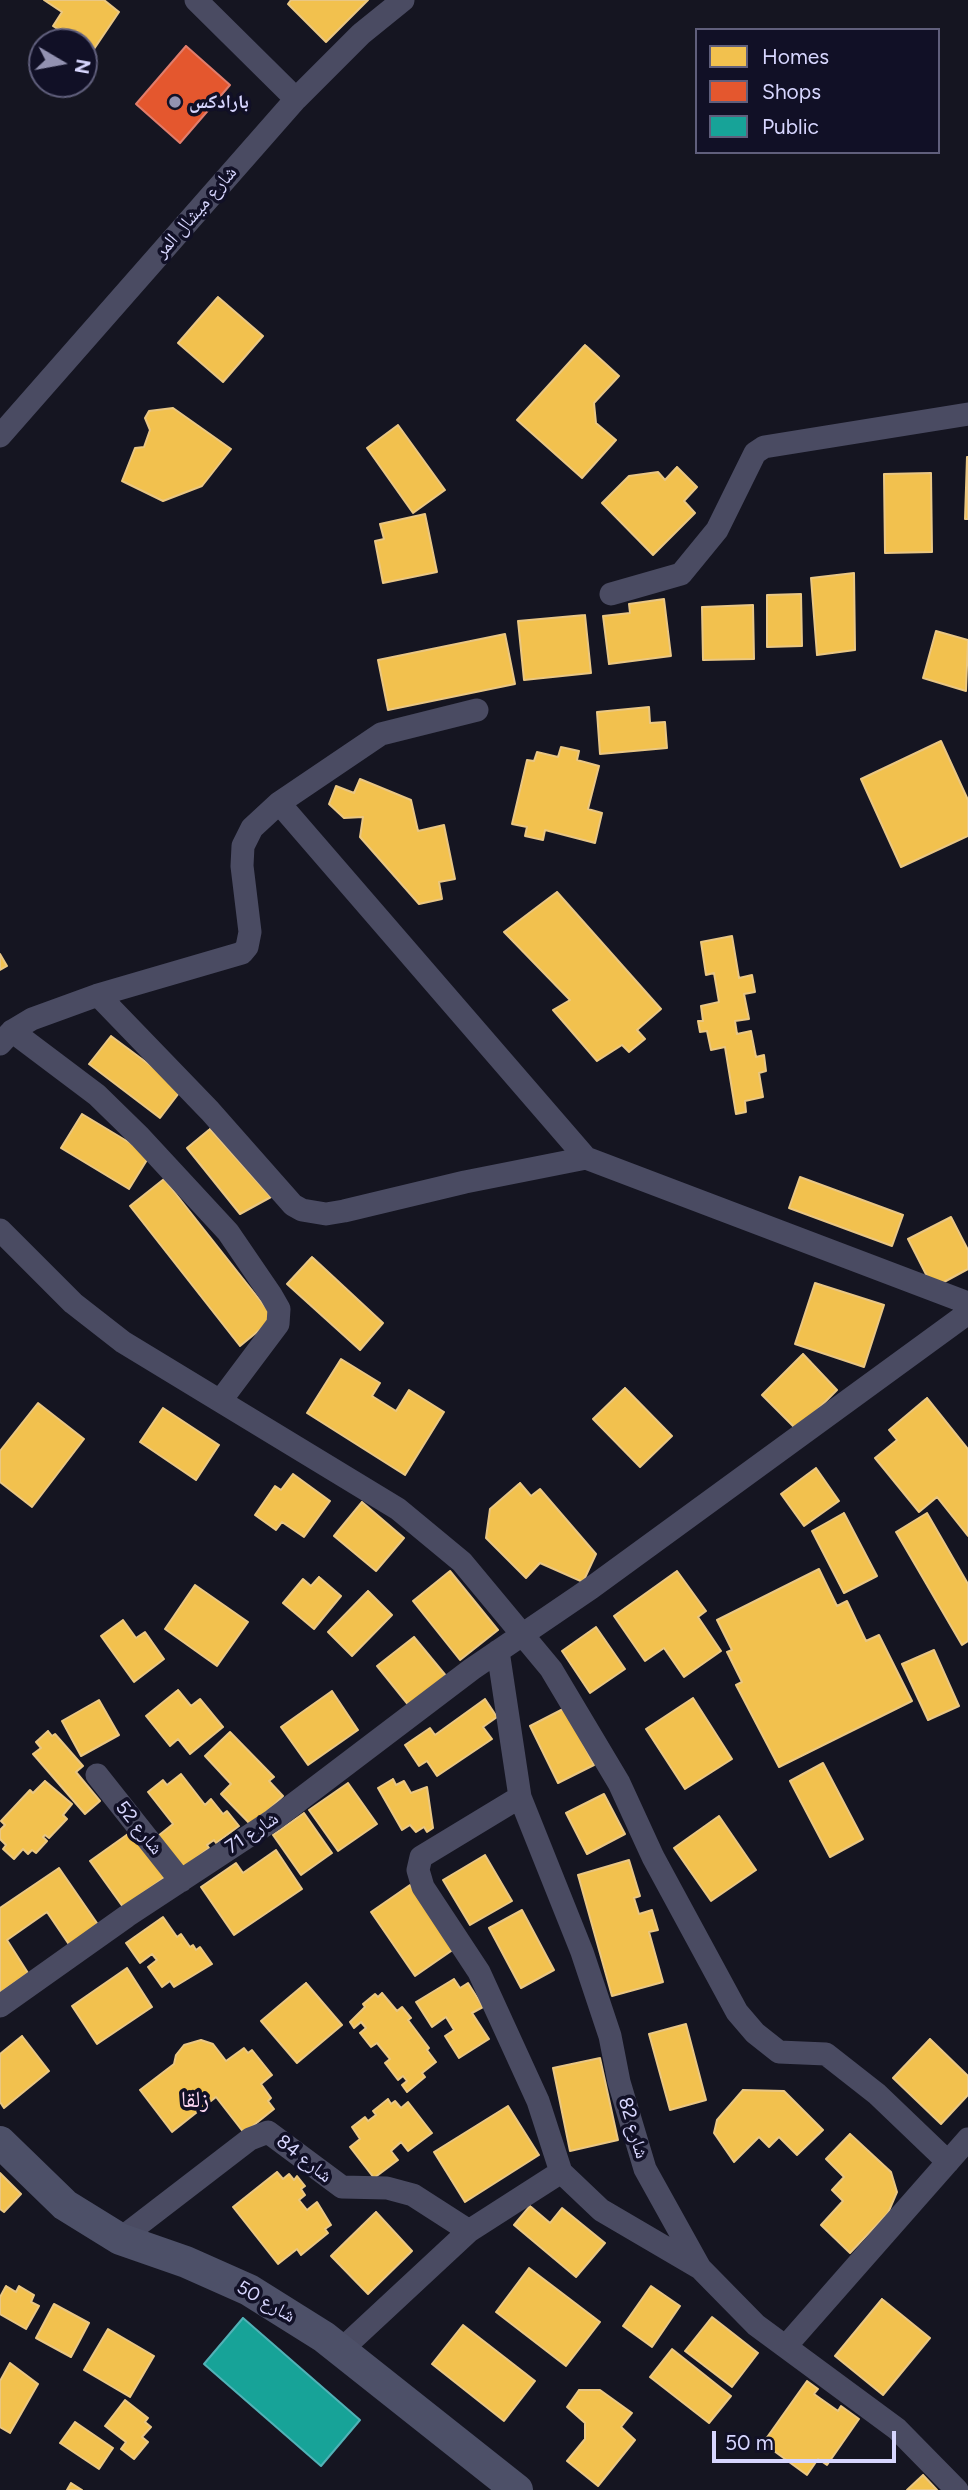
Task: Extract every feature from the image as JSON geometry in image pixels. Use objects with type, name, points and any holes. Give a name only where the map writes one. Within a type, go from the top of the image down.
[{"type":"street","points":[[196,0],[296,99]]},
{"type":"street","name":"شارع ميشال المر","points":[[0,436],[296,99],[361,34],[404,0]]},
{"type":"street","points":[[611,594],[681,574],[717,530],[755,453],[764,447],[968,414]]},
{"type":"street","points":[[221,1400],[278,1324],[279,1309],[271,1294],[228,1232],[96,1094],[6,1038],[32,1019],[98,995],[242,953],[247,947],[250,932],[243,846],[252,828],[279,803],[381,734],[477,710]]},
{"type":"street","points":[[279,803],[586,1158],[968,1303]]},
{"type":"street","points":[[98,995],[210,1111],[293,1205],[302,1210],[326,1214],[344,1211],[465,1182],[586,1158]]},
{"type":"street","points":[[0,1230],[83,1311],[123,1342],[398,1509],[462,1562],[551,1669],[619,1783],[653,1857],[746,2022],[779,2052],[826,2054],[958,2159]]},
{"type":"street","name":"شارع 71","points":[[0,2006],[273,1820],[498,1651],[968,1313]]},
{"type":"street","name":"شارع 82","points":[[498,1651],[520,1797],[582,1952],[610,2036],[619,2082],[645,2169],[700,2268],[756,2325],[897,2429],[957,2490]]},
{"type":"street","name":"شارع 52","points":[[97,1775],[181,1881]]},
{"type":"street","points":[[520,1797],[421,1857],[418,1870],[424,1887],[479,1972],[538,2101],[561,2172],[601,2210],[700,2268]]},
{"type":"street","name":"شارع 84","points":[[120,2239],[250,2139],[268,2132],[342,2187],[387,2188],[412,2195],[469,2231]]},
{"type":"street","points":[[791,2349],[958,2159],[968,2139]]},
{"type":"street","name":"شارع 50","points":[[0,2142],[65,2205],[120,2239],[186,2262],[249,2290],[341,2350],[517,2490]]},
{"type":"street","points":[[341,2350],[469,2231],[561,2172]]},
{"type":"building: Homes","points":[[44,0],[104,0],[119,12],[98,43],[98,28],[53,26],[62,12]]},
{"type":"building: Homes","points":[[291,0],[368,0],[326,42],[288,4]]},
{"type":"building: Homes","points":[[218,297],[263,336],[223,382],[178,343]]},
{"type":"building: Homes","points":[[585,345],[619,376],[594,403],[596,423],[616,440],[582,478],[517,420]]},
{"type":"building: Homes","points":[[173,408],[231,449],[202,486],[163,501],[122,481],[135,448],[144,447],[150,430],[145,418],[149,411]]},
{"type":"building: Homes","points":[[398,425],[445,490],[413,513],[367,448]]},
{"type":"building: Homes","points":[[967,457],[968,519],[965,519]]},
{"type":"building: Homes","points":[[677,467],[697,487],[684,501],[695,513],[653,555],[602,503],[629,476],[658,472],[665,480]]},
{"type":"building: Homes","points":[[931,473],[932,552],[885,553],[884,474]]},
{"type":"building: Homes","points":[[425,514],[437,572],[383,583],[375,541],[384,539],[380,524]]},
{"type":"building: Homes","points":[[854,573],[855,650],[817,655],[811,578]]},
{"type":"building: Homes","points":[[801,594],[802,646],[767,647],[767,595]]},
{"type":"building: Homes","points":[[664,599],[671,656],[609,664],[603,616],[630,613],[629,604]]},
{"type":"building: Homes","points":[[753,605],[754,659],[703,660],[702,607]]},
{"type":"building: Homes","points":[[585,615],[591,673],[524,680],[518,621]]},
{"type":"building: Homes","points":[[936,631],[968,640],[966,691],[923,678]]},
{"type":"building: Homes","points":[[505,634],[515,684],[388,710],[378,660]]},
{"type":"building: Homes","points":[[649,707],[650,723],[665,722],[667,748],[600,754],[597,712]]},
{"type":"building: Homes","points":[[941,741],[968,800],[968,836],[901,867],[861,779]]},
{"type":"building: Homes","points":[[561,747],[579,751],[577,760],[599,766],[588,809],[602,813],[595,843],[545,830],[543,840],[525,836],[527,827],[512,824],[527,760],[534,761],[537,752],[558,757]]},
{"type":"building: Homes","points":[[360,779],[411,800],[418,831],[444,825],[455,879],[439,882],[442,899],[419,904],[360,837],[363,817],[344,818],[329,804],[336,786],[354,793]]},
{"type":"building: Homes","points":[[557,892],[661,1009],[637,1030],[645,1039],[629,1052],[622,1045],[597,1061],[553,1010],[570,1000],[504,932]]},
{"type":"building: Homes","points":[[732,936],[739,978],[752,975],[755,992],[744,994],[749,1019],[735,1021],[737,1034],[751,1031],[756,1057],[764,1055],[766,1071],[759,1073],[763,1097],[745,1101],[746,1112],[736,1114],[725,1047],[711,1050],[707,1031],[700,1032],[698,1021],[703,1021],[701,1006],[719,1002],[714,973],[706,975],[701,942]]},
{"type":"building: Homes","points":[[0,954],[7,966],[0,970]]},
{"type":"building: Homes","points":[[111,1036],[182,1089],[160,1118],[89,1064]]},
{"type":"building: Homes","points":[[82,1114],[150,1155],[129,1189],[61,1148]]},
{"type":"building: Homes","points":[[210,1129],[271,1197],[240,1214],[187,1148]]},
{"type":"building: Homes","points":[[800,1177],[903,1215],[892,1246],[789,1208]]},
{"type":"building: Homes","points":[[164,1179],[274,1318],[240,1346],[130,1206]]},
{"type":"building: Homes","points":[[951,1217],[968,1250],[968,1269],[933,1288],[908,1239]]},
{"type":"building: Homes","points":[[312,1257],[383,1323],[360,1350],[287,1284]]},
{"type":"building: Homes","points":[[815,1283],[884,1305],[864,1367],[795,1344]]},
{"type":"building: Homes","points":[[803,1354],[837,1390],[797,1430],[762,1395]]},
{"type":"building: Homes","points":[[341,1359],[380,1383],[372,1396],[396,1411],[409,1390],[444,1412],[405,1475],[307,1413]]},
{"type":"building: Homes","points":[[625,1388],[672,1436],[640,1467],[593,1419]]},
{"type":"building: Homes","points":[[927,1398],[968,1449],[968,1536],[937,1497],[919,1512],[875,1458],[897,1440],[889,1430]]},
{"type":"building: Homes","points":[[38,1403],[84,1439],[32,1507],[0,1482],[0,1451]]},
{"type":"building: Homes","points":[[163,1408],[219,1445],[196,1480],[140,1442]]},
{"type":"building: Homes","points":[[816,1468],[839,1501],[804,1526],[781,1494]]},
{"type":"building: Homes","points":[[293,1474],[330,1501],[304,1537],[282,1522],[276,1530],[255,1515],[275,1486],[281,1490]]},
{"type":"building: Homes","points":[[520,1483],[531,1496],[540,1489],[596,1554],[583,1582],[540,1563],[526,1578],[486,1538],[490,1509]]},
{"type":"building: Homes","points":[[362,1502],[404,1538],[376,1571],[334,1536]]},
{"type":"building: Homes","points":[[844,1513],[877,1576],[844,1593],[812,1531]]},
{"type":"building: Homes","points":[[927,1513],[968,1584],[968,1641],[962,1645],[896,1532]]},
{"type":"building: Homes","points":[[819,1569],[837,1606],[847,1601],[866,1641],[879,1635],[912,1701],[779,1767],[736,1685],[742,1682],[727,1652],[732,1650],[717,1620]]},
{"type":"building: Homes","points":[[450,1571],[498,1630],[460,1660],[413,1601]]},
{"type":"building: Homes","points":[[677,1571],[706,1611],[698,1617],[721,1651],[684,1677],[664,1648],[645,1661],[614,1616]]},
{"type":"building: Homes","points":[[319,1577],[341,1596],[314,1629],[283,1603],[303,1579],[311,1586]]},
{"type":"building: Homes","points":[[195,1585],[248,1622],[217,1666],[165,1629]]},
{"type":"building: Homes","points":[[368,1591],[392,1615],[352,1656],[328,1632]]},
{"type":"building: Homes","points":[[123,1620],[136,1638],[145,1632],[164,1659],[134,1682],[101,1636]]},
{"type":"building: Homes","points":[[596,1627],[625,1669],[590,1693],[562,1651]]},
{"type":"building: Homes","points":[[414,1637],[447,1677],[410,1707],[377,1666]]},
{"type":"building: Homes","points":[[934,1650],[959,1706],[928,1720],[902,1664]]},
{"type":"building: Homes","points":[[178,1690],[191,1706],[200,1699],[223,1727],[190,1754],[178,1739],[170,1746],[146,1716]]},
{"type":"building: Homes","points":[[332,1691],[358,1730],[308,1765],[281,1727]]},
{"type":"building: Homes","points":[[693,1698],[732,1759],[685,1789],[646,1729]]},
{"type":"building: Homes","points":[[485,1699],[497,1717],[483,1727],[492,1739],[437,1776],[427,1761],[419,1766],[405,1745],[430,1728],[435,1735]]},
{"type":"building: Homes","points":[[99,1700],[119,1735],[81,1756],[62,1721]]},
{"type":"building: Homes","points":[[565,1708],[594,1765],[558,1783],[530,1726]]},
{"type":"building: Homes","points":[[48,1731],[52,1736],[55,1734],[83,1766],[76,1772],[100,1801],[85,1814],[33,1754],[41,1748],[36,1742]]},
{"type":"building: Homes","points":[[230,1732],[274,1777],[269,1781],[283,1796],[252,1826],[221,1794],[231,1784],[205,1756]]},
{"type":"building: Homes","points":[[823,1763],[863,1839],[830,1857],[790,1781]]},
{"type":"building: Homes","points":[[181,1774],[205,1805],[211,1799],[223,1814],[227,1811],[239,1826],[216,1843],[214,1840],[207,1845],[209,1848],[183,1868],[158,1836],[173,1824],[148,1792],[163,1780],[167,1785]]},
{"type":"building: Homes","points":[[393,1779],[396,1785],[404,1781],[411,1793],[427,1787],[433,1828],[427,1832],[424,1827],[416,1832],[410,1825],[402,1830],[378,1788]]},
{"type":"building: Homes","points":[[45,1781],[72,1804],[63,1815],[67,1819],[49,1838],[45,1835],[43,1837],[47,1841],[36,1853],[32,1850],[28,1854],[23,1849],[14,1859],[3,1849],[6,1845],[0,1839],[0,1830],[5,1825],[1,1821],[30,1790],[33,1793]]},
{"type":"building: Homes","points":[[348,1783],[377,1824],[338,1851],[309,1810]]},
{"type":"building: Homes","points":[[604,1794],[625,1834],[587,1854],[566,1813]]},
{"type":"building: Homes","points":[[304,1813],[332,1853],[301,1875],[273,1835]]},
{"type":"building: Homes","points":[[719,1816],[756,1870],[711,1901],[674,1848]]},
{"type":"building: Homes","points":[[135,1829],[168,1875],[123,1907],[90,1861]]},
{"type":"building: Homes","points":[[276,1850],[302,1889],[234,1935],[201,1887],[236,1863],[243,1873]]},
{"type":"building: Homes","points":[[485,1855],[512,1901],[470,1925],[443,1880]]},
{"type":"building: Homes","points":[[629,1860],[640,1896],[634,1898],[639,1914],[652,1910],[658,1930],[649,1932],[663,1982],[612,1996],[578,1875]]},
{"type":"building: Homes","points":[[59,1868],[99,1926],[70,1946],[47,1912],[7,1940],[28,1973],[0,1993],[0,1908]]},
{"type":"building: Homes","points":[[410,1885],[454,1949],[415,1976],[371,1912]]},
{"type":"building: Homes","points":[[522,1910],[554,1970],[521,1988],[489,1928]]},
{"type":"building: Homes","points":[[163,1917],[177,1937],[181,1934],[190,1947],[193,1945],[196,1950],[200,1947],[212,1964],[174,1987],[170,1981],[162,1987],[148,1967],[157,1960],[152,1954],[140,1963],[126,1943]]},
{"type":"building: Homes","points":[[127,1968],[152,2007],[97,2044],[72,2006]]},
{"type":"building: Homes","points":[[454,1979],[460,1988],[468,1983],[483,2007],[472,2013],[489,2039],[459,2058],[445,2036],[454,2030],[446,2017],[432,2027],[416,2002]]},
{"type":"building: Homes","points":[[306,1983],[342,2025],[297,2063],[261,2021]]},
{"type":"building: Homes","points":[[382,1993],[397,2011],[402,2007],[411,2018],[408,2020],[436,2062],[422,2073],[425,2077],[407,2092],[402,2085],[407,2081],[403,2076],[398,2080],[385,2063],[390,2059],[377,2043],[371,2047],[360,2033],[366,2028],[361,2022],[354,2028],[350,2022],[365,2007],[363,2004],[375,1994],[378,1997]]},
{"type":"building: Homes","points":[[686,2024],[706,2100],[670,2110],[649,2034]]},
{"type":"building: Homes","points":[[22,2036],[49,2071],[4,2108],[0,2102],[0,2054]]},
{"type":"building: Homes","points":[[930,2039],[968,2076],[968,2095],[941,2124],[893,2078]]},
{"type":"building: Homes","points":[[201,2040],[213,2044],[226,2061],[244,2048],[248,2053],[252,2050],[272,2075],[261,2084],[271,2098],[268,2101],[274,2109],[244,2133],[216,2097],[172,2132],[140,2090],[174,2064],[176,2055],[184,2045]]},
{"type":"building: Homes","points":[[600,2058],[618,2140],[570,2151],[553,2068]]},
{"type":"building: Homes","points":[[743,2090],[784,2091],[823,2130],[797,2155],[779,2137],[769,2147],[759,2137],[734,2162],[714,2133],[717,2120]]},
{"type":"building: Homes","points":[[388,2099],[391,2104],[395,2101],[401,2108],[408,2102],[432,2133],[408,2151],[401,2142],[391,2151],[398,2160],[374,2178],[350,2147],[360,2139],[352,2127],[365,2117],[368,2121],[376,2115],[373,2111]]},
{"type":"building: Homes","points":[[508,2106],[539,2155],[465,2202],[434,2152]]},
{"type":"building: Homes","points":[[850,2134],[891,2172],[897,2192],[888,2213],[850,2253],[821,2225],[843,2201],[832,2190],[844,2177],[826,2159]]},
{"type":"building: Homes","points":[[277,2172],[283,2179],[289,2174],[294,2180],[297,2176],[305,2186],[301,2189],[305,2195],[299,2200],[307,2210],[317,2202],[331,2225],[325,2229],[328,2233],[301,2255],[297,2249],[278,2264],[233,2207]]},
{"type":"building: Homes","points":[[0,2173],[21,2194],[4,2212],[0,2209]]},
{"type":"building: Homes","points":[[530,2206],[550,2223],[562,2208],[605,2243],[576,2277],[514,2225]]},
{"type":"building: Homes","points":[[376,2212],[412,2251],[368,2294],[331,2256]]},
{"type":"building: Homes","points":[[529,2268],[600,2322],[566,2366],[496,2312]]},
{"type":"building: Homes","points":[[6,2286],[16,2292],[19,2286],[34,2295],[31,2302],[39,2306],[26,2329],[0,2314],[0,2297]]},
{"type":"building: Homes","points":[[651,2286],[680,2306],[652,2347],[623,2326]]},
{"type":"building: Homes","points":[[882,2299],[930,2338],[883,2395],[835,2356]]},
{"type":"building: Homes","points":[[54,2304],[89,2323],[71,2357],[36,2338]]},
{"type":"building: Homes","points":[[712,2317],[758,2353],[732,2387],[685,2351]]},
{"type":"building: Homes","points":[[463,2325],[535,2381],[504,2421],[432,2364]]},
{"type":"building: Homes","points":[[108,2329],[154,2356],[130,2397],[84,2370]]},
{"type":"building: Homes","points":[[672,2349],[731,2396],[709,2423],[650,2377]]},
{"type":"building: Homes","points":[[10,2363],[38,2384],[10,2433],[0,2427],[0,2381]]},
{"type":"building: Homes","points":[[807,2381],[818,2389],[814,2394],[838,2411],[841,2406],[859,2419],[827,2465],[818,2459],[807,2475],[763,2443]]},
{"type":"building: Homes","points":[[579,2390],[600,2390],[632,2413],[621,2427],[635,2440],[598,2486],[567,2461],[585,2439],[585,2423],[567,2407]]},
{"type":"building: Homes","points":[[125,2400],[148,2418],[145,2422],[151,2427],[142,2437],[148,2442],[134,2459],[121,2449],[126,2442],[105,2426]]},
{"type":"building: Homes","points":[[75,2422],[113,2448],[99,2469],[60,2443]]},
{"type":"building: Homes","points":[[923,2475],[937,2490],[907,2490]]},
{"type":"building: Homes","points":[[71,2483],[82,2490],[67,2490]]},
{"type":"building: Shops","points":[[186,46],[230,85],[180,143],[136,104]]},
{"type":"building: Public","points":[[243,2318],[360,2420],[321,2466],[204,2364]]},
{"type":"place","name":"بارادكس","points":[[175,102]]},
{"type":"district","name":"زلقا","points":[[195,2100]]}]
